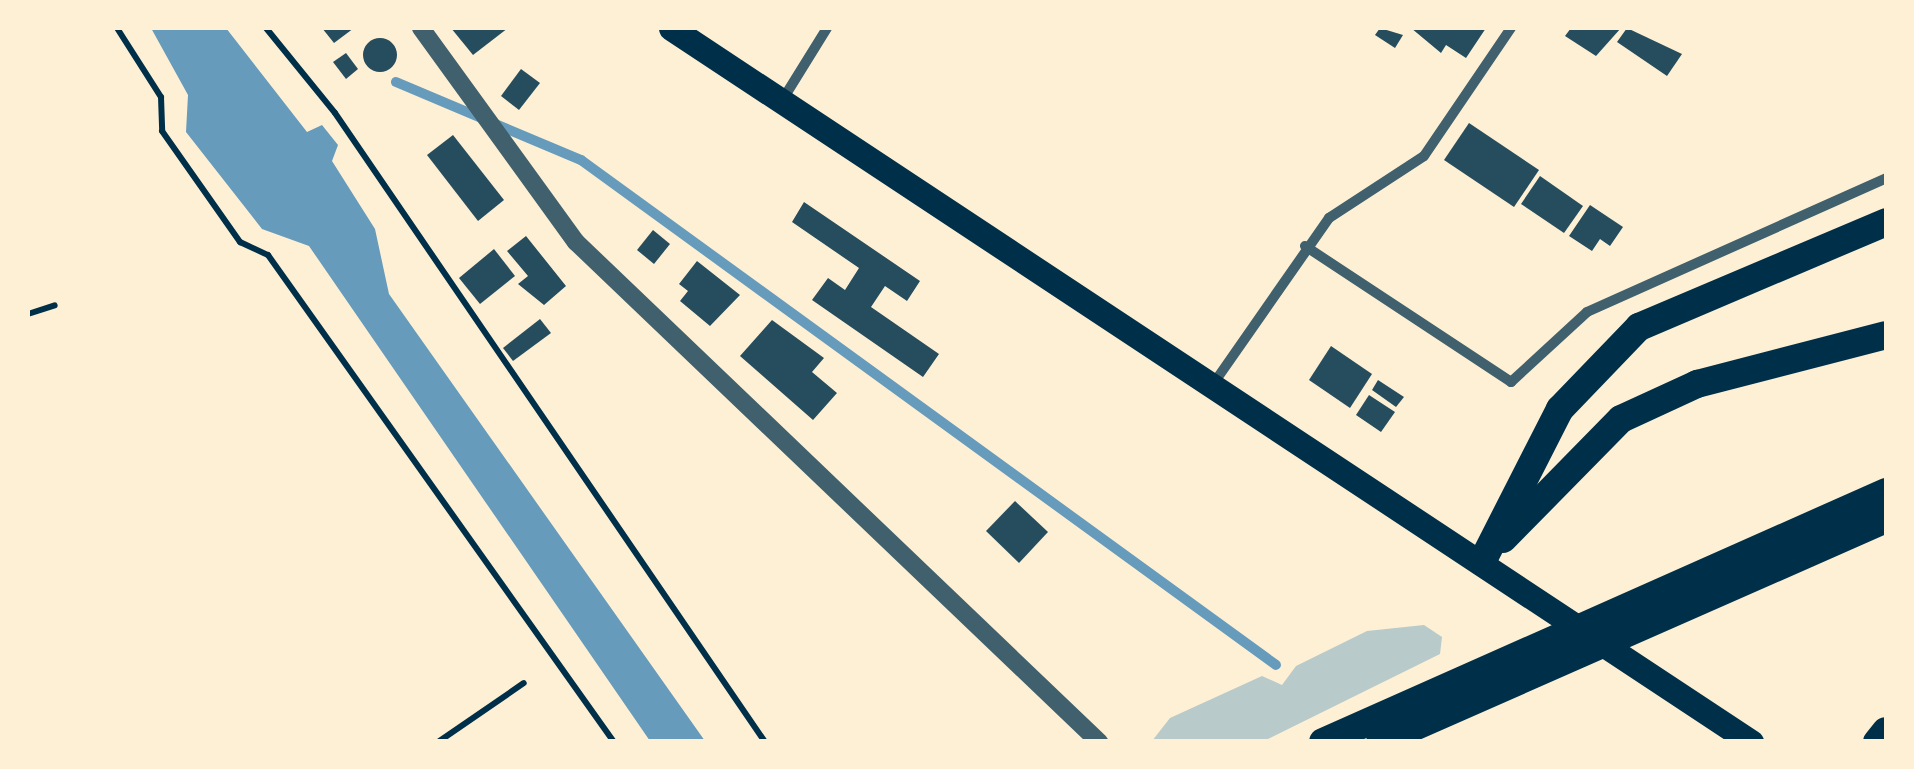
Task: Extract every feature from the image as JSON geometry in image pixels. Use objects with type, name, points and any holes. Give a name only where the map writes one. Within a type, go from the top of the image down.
[{"type":"highway","points":[[671,28],[1216,380],[1750,742]]},
{"type":"highway","points":[[1482,562],[1534,447],[1625,339],[1675,306],[1886,222]]},
{"type":"highway","points":[[1482,562],[1621,419],[1697,384],[1886,334]]},
{"type":"highway","points":[[1380,742],[1886,492]]},
{"type":"highway","points":[[1323,742],[1706,580],[1886,519]]},
{"type":"highway","points":[[1877,742],[1886,731]]},
{"type":"street","points":[[421,28],[576,242],[1099,742]]},
{"type":"street","points":[[782,100],[827,28]]},
{"type":"street","points":[[1216,380],[1305,246],[1329,218],[1424,156],[1510,28]]},
{"type":"street","points":[[1305,246],[1511,382],[1587,312],[1886,178]]},
{"type":"path","points":[[118,28],[162,97],[162,131],[240,242],[268,256],[614,742]]},
{"type":"path","points":[[266,28],[335,114],[765,742]]},
{"type":"path","points":[[28,314],[56,305]]},
{"type":"path","points":[[438,742],[524,683]]},
{"type":"shaded area","points":[[1424,625],[1442,637],[1440,654],[1264,741],[1152,741],[1170,718],[1262,676],[1282,685],[1296,666],[1367,631]]},
{"type":"water","points":[[151,28],[226,28],[307,132],[322,125],[338,145],[332,161],[375,229],[389,294],[705,741],[650,741],[309,246],[262,229],[186,132],[188,95]]},
{"type":"building","points":[[322,28],[354,28],[334,43]]},
{"type":"building","points":[[451,28],[508,28],[473,55]]},
{"type":"building","points":[[1380,28],[1403,35],[1395,48],[1375,35]]},
{"type":"building","points":[[1411,28],[1486,28],[1466,58],[1446,45],[1441,53]]},
{"type":"building","points":[[1571,28],[1621,28],[1596,56],[1565,36]]},
{"type":"building","points":[[1627,28],[1682,54],[1667,76],[1617,42]]},
{"type":"building","points":[[380,38],[392,43],[397,55],[392,67],[380,72],[368,67],[363,55],[368,43]]},
{"type":"building","points":[[346,53],[358,69],[346,79],[333,62]]},
{"type":"building","points":[[521,69],[540,83],[519,110],[501,96]]},
{"type":"building","points":[[1469,123],[1539,170],[1514,207],[1444,160]]},
{"type":"building","points":[[453,135],[504,200],[478,221],[427,155]]},
{"type":"building","points":[[1540,176],[1583,206],[1564,233],[1521,204]]},
{"type":"building","points":[[804,202],[920,281],[907,301],[885,286],[871,307],[939,354],[923,377],[812,300],[828,278],[845,290],[859,268],[792,222]]},
{"type":"building","points":[[1590,205],[1623,227],[1610,246],[1600,239],[1592,251],[1569,236]]},
{"type":"building","points":[[653,230],[670,244],[654,264],[637,250]]},
{"type":"building","points":[[526,236],[566,286],[544,305],[518,284],[528,276],[507,251]]},
{"type":"building","points":[[494,249],[515,276],[480,304],[459,278]]},
{"type":"building","points":[[697,261],[740,295],[710,326],[680,301],[688,291],[679,284]]},
{"type":"building","points":[[540,319],[551,333],[513,361],[503,348]]},
{"type":"building","points":[[772,320],[824,358],[812,372],[837,393],[813,420],[740,356]]},
{"type":"building","points":[[1331,346],[1372,374],[1350,408],[1309,380]]},
{"type":"building","points":[[1378,380],[1404,397],[1396,407],[1372,390]]},
{"type":"building","points":[[1369,395],[1395,412],[1381,432],[1356,415]]},
{"type":"building","points":[[1015,501],[1048,532],[1019,563],[986,531]]},
{"type":"waterway","points":[[396,82],[581,160],[1276,665]]}]
